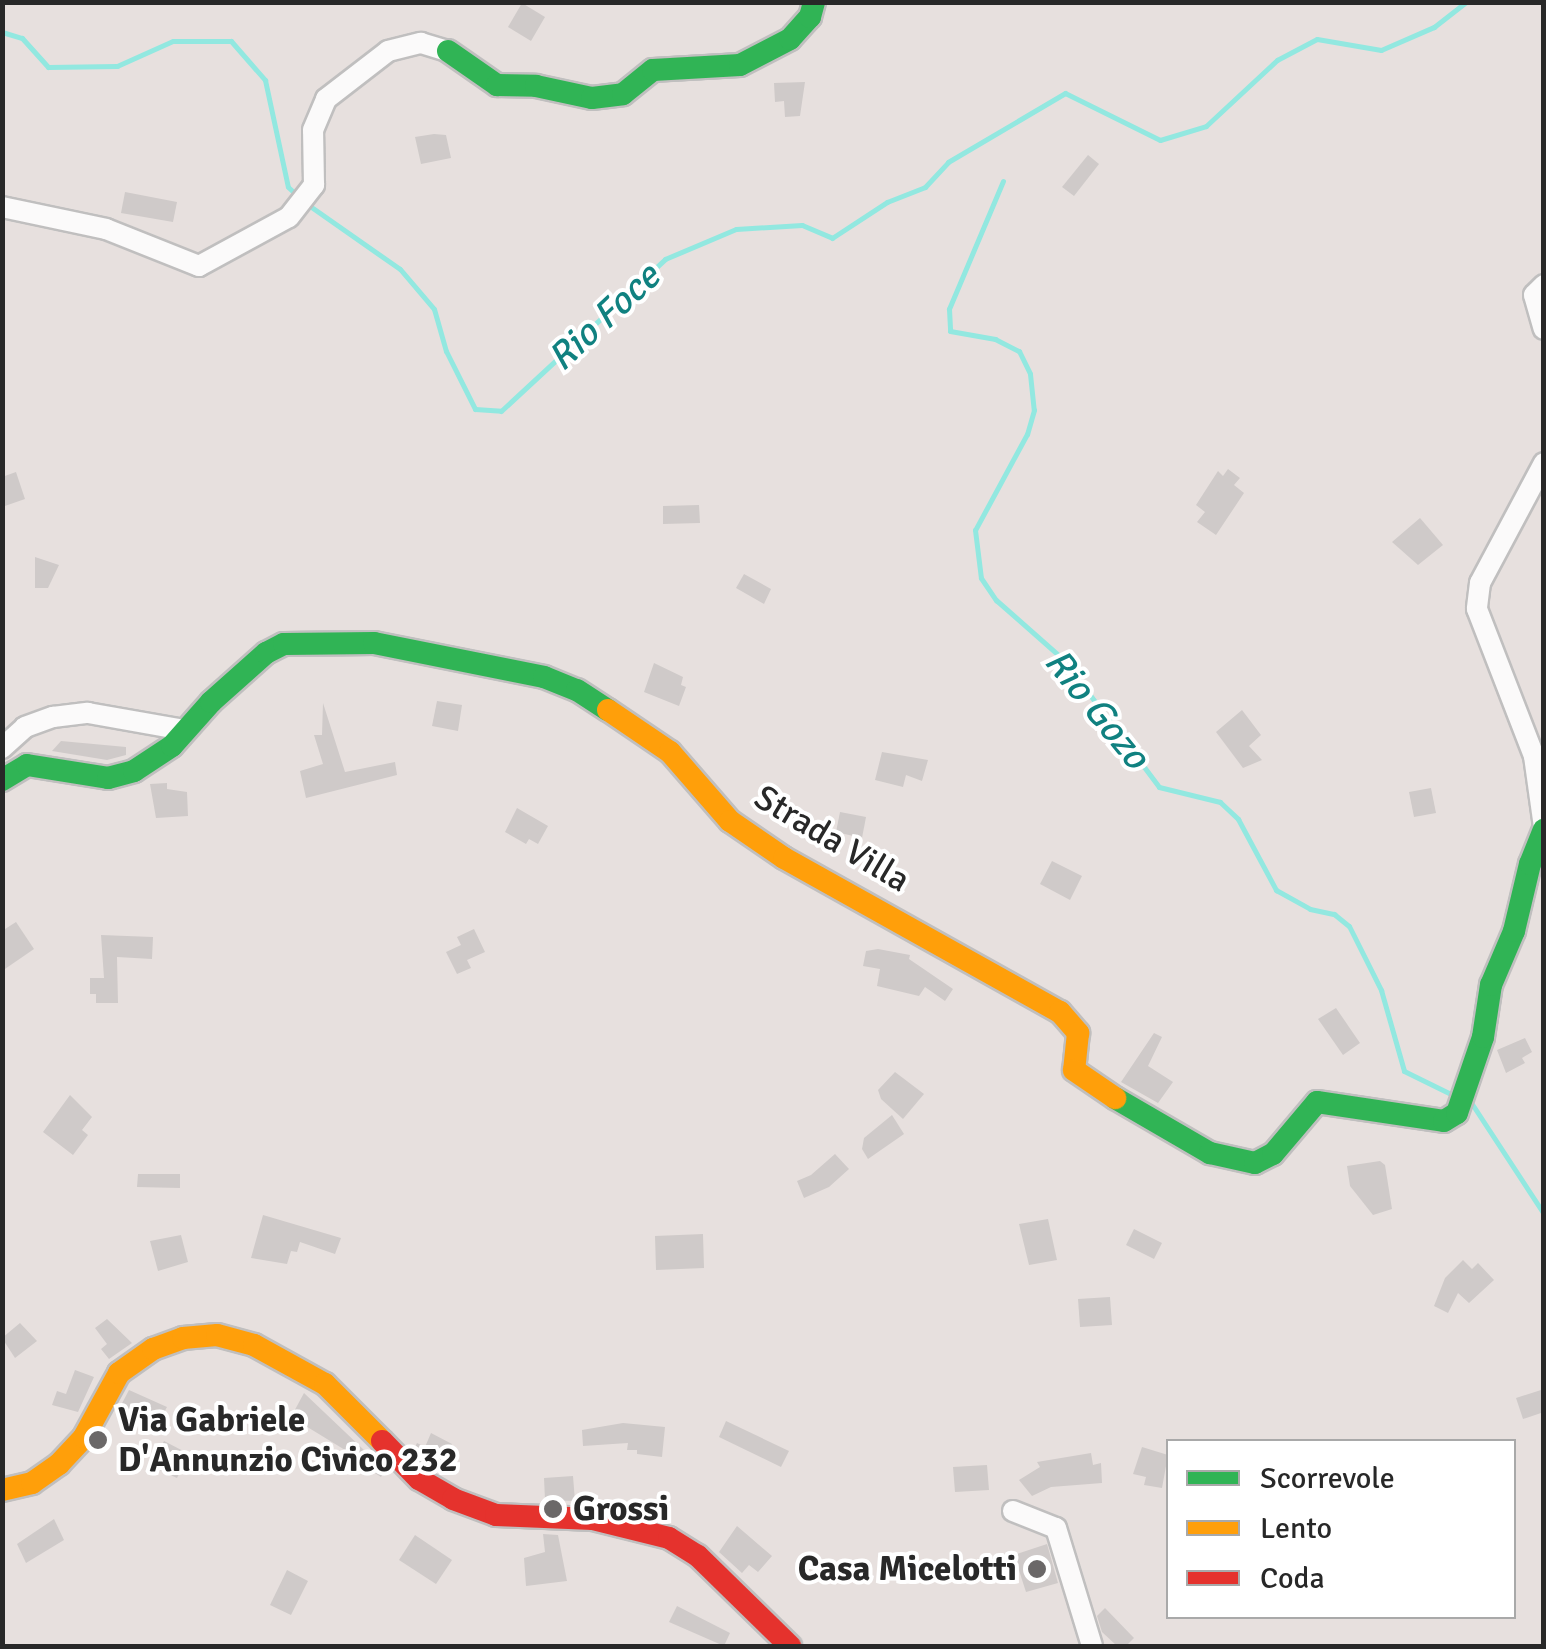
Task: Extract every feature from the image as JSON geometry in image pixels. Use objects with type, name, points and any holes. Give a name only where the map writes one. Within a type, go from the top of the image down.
[{"type":"street","points":[[2,207],[106,228],[200,266],[289,217],[314,184],[313,130],[326,99],[388,52],[421,42],[448,51],[497,85],[536,86],[592,98],[622,94],[654,70],[740,64],[790,39],[810,16],[814,2]]},
{"type":"street","points":[[1544,285],[1534,294],[1544,329]]},
{"type":"street","points":[[1544,463],[1480,583],[1477,609],[1534,756],[1544,828]]},
{"type":"street","name":"Strada Villa","points":[[2,780],[26,765],[108,778],[134,771],[158,757],[266,653],[284,644],[374,642],[544,677],[577,690],[670,752],[730,821],[784,858],[1060,1012],[1078,1033],[1074,1070],[1132,1111],[1210,1153],[1230,1161],[1255,1163],[1317,1102],[1444,1121],[1457,1114],[1483,1037],[1490,986],[1514,931],[1530,864],[1544,828]]},
{"type":"street","points":[[2,748],[26,726],[52,717],[88,712],[184,730]]},
{"type":"street","points":[[2,1490],[32,1483],[60,1464],[84,1438],[119,1373],[153,1349],[183,1338],[218,1335],[254,1345],[325,1384],[420,1479],[453,1500],[496,1515],[594,1519],[670,1538],[698,1556],[790,1646]]},
{"type":"street","points":[[1013,1511],[1056,1528],[1092,1646]]},
{"type":"building","points":[[522,3],[545,17],[531,41],[508,27]]},
{"type":"building","points":[[805,82],[800,116],[785,117],[784,101],[775,102],[774,83]]},
{"type":"building","points":[[446,135],[451,158],[421,164],[415,137]]},
{"type":"building","points":[[1088,155],[1099,164],[1074,196],[1062,187]]},
{"type":"building","points":[[125,192],[177,202],[173,222],[121,213]]},
{"type":"building","points":[[1228,469],[1240,478],[1234,485],[1244,493],[1216,535],[1197,522],[1205,512],[1196,505],[1218,471],[1223,476]]},
{"type":"building","points":[[16,472],[25,499],[2,507],[2,477]]},
{"type":"building","points":[[699,505],[700,523],[663,524],[663,506]]},
{"type":"building","points":[[1420,518],[1443,545],[1418,565],[1392,542]]},
{"type":"building","points":[[35,557],[59,565],[48,588],[35,588]]},
{"type":"building","points":[[744,574],[771,589],[764,604],[736,588]]},
{"type":"building","points":[[654,663],[683,677],[681,685],[686,687],[679,706],[644,692]]},
{"type":"building","points":[[437,701],[462,705],[458,731],[432,726]]},
{"type":"building","points":[[323,703],[345,772],[395,762],[397,775],[306,798],[300,771],[323,764],[314,735],[322,735]]},
{"type":"building","points":[[1242,710],[1261,735],[1249,746],[1262,760],[1243,768],[1216,732]]},
{"type":"building","points":[[61,741],[126,747],[126,755],[107,760],[52,751]]},
{"type":"building","points":[[882,752],[928,760],[922,781],[906,775],[903,787],[875,780]]},
{"type":"building","points":[[167,783],[167,789],[187,792],[188,816],[156,818],[150,784]]},
{"type":"building","points":[[1431,788],[1436,813],[1414,817],[1409,792]]},
{"type":"building","points":[[517,808],[548,826],[538,844],[529,839],[526,844],[505,832]]},
{"type":"building","points":[[840,812],[866,817],[862,838],[836,832]]},
{"type":"building","points":[[1052,861],[1082,876],[1070,900],[1040,884]]},
{"type":"building","points":[[16,922],[34,949],[2,971],[2,931]]},
{"type":"building","points":[[474,929],[485,952],[467,960],[471,968],[457,974],[446,952],[461,945],[457,937]]},
{"type":"building","points":[[101,935],[153,937],[152,959],[117,957],[118,1003],[96,1003],[96,994],[90,994],[90,978],[104,978]]},
{"type":"building","points":[[878,949],[910,955],[909,959],[953,989],[945,1001],[925,987],[919,996],[877,986],[880,969],[863,966],[866,951]]},
{"type":"building","points":[[1336,1008],[1360,1043],[1343,1055],[1318,1019]]},
{"type":"building","points":[[1154,1033],[1162,1037],[1148,1066],[1173,1082],[1158,1103],[1121,1082]]},
{"type":"building","points":[[1525,1038],[1532,1052],[1522,1058],[1525,1063],[1506,1073],[1497,1050]]},
{"type":"building","points":[[895,1072],[924,1094],[903,1119],[881,1099],[878,1090]]},
{"type":"building","points":[[70,1095],[92,1117],[82,1130],[88,1135],[73,1155],[43,1132]]},
{"type":"building","points":[[892,1115],[904,1134],[868,1159],[862,1149],[864,1138]]},
{"type":"building","points":[[835,1154],[849,1169],[829,1187],[804,1198],[797,1181],[811,1175]]},
{"type":"building","points":[[1380,1161],[1385,1165],[1392,1209],[1373,1215],[1350,1186],[1347,1166]]},
{"type":"building","points":[[138,1174],[180,1174],[180,1188],[137,1187]]},
{"type":"building","points":[[263,1215],[341,1238],[335,1254],[300,1242],[297,1252],[291,1251],[287,1264],[251,1258]]},
{"type":"building","points":[[1048,1219],[1057,1260],[1029,1265],[1019,1224]]},
{"type":"building","points":[[1134,1229],[1162,1243],[1154,1259],[1126,1245]]},
{"type":"building","points":[[703,1234],[704,1268],[656,1270],[655,1236]]},
{"type":"building","points":[[181,1235],[188,1262],[158,1271],[150,1241]]},
{"type":"building","points":[[1463,1260],[1472,1269],[1478,1263],[1494,1280],[1469,1303],[1458,1293],[1448,1313],[1434,1306],[1445,1278]]},
{"type":"building","points":[[1110,1297],[1112,1325],[1080,1327],[1078,1299]]},
{"type":"building","points":[[107,1319],[132,1343],[109,1359],[101,1349],[107,1344],[95,1328]]},
{"type":"building","points":[[20,1323],[37,1341],[15,1358],[2,1338]]},
{"type":"building","points":[[75,1370],[94,1377],[78,1412],[52,1405],[57,1391],[66,1394]]},
{"type":"building","points":[[129,1390],[167,1407],[159,1422],[145,1414],[142,1421],[119,1409]]},
{"type":"building","points":[[1541,1390],[1544,1412],[1523,1419],[1516,1398]]},
{"type":"building","points":[[304,1393],[385,1470],[381,1477],[361,1464],[363,1461],[291,1417]]},
{"type":"building","points":[[726,1421],[789,1451],[781,1467],[719,1437]]},
{"type":"building","points":[[623,1423],[665,1427],[662,1457],[627,1450],[628,1443],[583,1446],[582,1430]]},
{"type":"building","points":[[431,1433],[452,1444],[438,1470],[414,1449],[417,1443],[425,1447]]},
{"type":"building","points":[[164,1441],[189,1454],[177,1478],[151,1466]]},
{"type":"building","points":[[1142,1447],[1166,1454],[1162,1488],[1144,1485],[1146,1477],[1133,1474]]},
{"type":"building","points":[[1091,1453],[1093,1465],[1101,1463],[1102,1483],[1051,1487],[1032,1496],[1019,1480],[1040,1467],[1037,1462]]},
{"type":"building","points":[[987,1465],[989,1490],[955,1492],[953,1467]]},
{"type":"building","points":[[573,1476],[575,1501],[545,1500],[544,1478]]},
{"type":"building","points":[[54,1519],[64,1540],[26,1563],[17,1544]]},
{"type":"building","points":[[737,1526],[772,1556],[758,1572],[749,1565],[742,1573],[719,1552]]},
{"type":"building","points":[[543,1534],[558,1535],[567,1581],[526,1586],[524,1558],[545,1552]]},
{"type":"building","points":[[415,1535],[452,1560],[436,1584],[399,1560]]},
{"type":"building","name":"Casa Micelotti","points":[[1047,1544],[1058,1583],[1026,1592],[1014,1555]]},
{"type":"building","points":[[287,1570],[308,1581],[291,1615],[270,1605]]},
{"type":"building","points":[[677,1606],[730,1633],[724,1646],[669,1622]]},
{"type":"building","points":[[1105,1608],[1134,1638],[1126,1646],[1117,1646],[1102,1632],[1097,1616]]},
{"type":"waterway","name":"Rio Foce","points":[[307,204],[400,269],[434,309],[446,351],[475,409],[501,411],[665,259],[736,229],[802,225],[832,238],[887,202],[925,187],[948,162],[1065,93],[1160,140],[1206,126],[1277,60],[1317,39],[1381,50],[1434,27],[1466,2]]},
{"type":"waterway","name":"Rio Foce","points":[[2,32],[22,38],[48,67],[117,66],[173,41],[231,41],[265,80],[288,187],[299,197]]},
{"type":"waterway","name":"Rio Gozo","points":[[1003,181],[949,309],[950,331],[995,339],[1019,351],[1030,374],[1034,410],[1027,434],[975,530],[981,578],[996,600],[1063,659],[1159,787],[1220,802],[1238,819],[1276,890],[1310,909],[1334,914],[1349,926],[1381,990],[1404,1071],[1453,1095]]},
{"type":"waterway","name":"Rio Gozo","points":[[1472,1104],[1544,1214]]},
{"type":"traffic: fast","points":[[448,51],[497,85],[536,86],[592,98],[623,94],[653,70],[740,65],[790,39],[810,17],[814,2]]},
{"type":"traffic: fast","points":[[2,780],[27,765],[108,778],[134,771],[172,746],[211,702],[266,653],[284,644],[374,643],[544,677],[577,690],[608,710]]},
{"type":"traffic: fast","points":[[1115,1098],[1210,1153],[1255,1163],[1273,1154],[1317,1102],[1444,1121],[1457,1113],[1483,1037],[1491,985],[1514,931],[1530,864],[1544,830]]},
{"type":"traffic: slow","points":[[608,710],[670,752],[730,821],[784,858],[1060,1012],[1078,1033],[1074,1070],[1115,1098]]},
{"type":"traffic: slow","points":[[2,1490],[32,1483],[59,1464],[84,1437],[119,1373],[153,1349],[183,1338],[217,1335],[254,1345],[325,1384],[382,1441]]},
{"type":"traffic: jam","points":[[382,1441],[419,1479],[453,1499],[496,1515],[593,1519],[669,1538],[698,1556],[790,1646]]},
{"type":"place","name":"Via Gabriele D'Annunzio Civico 232","points":[[98,1440]]},
{"type":"place","name":"Grossi","points":[[553,1509]]},
{"type":"place","name":"Casa Micelotti","points":[[1037,1569]]}]
